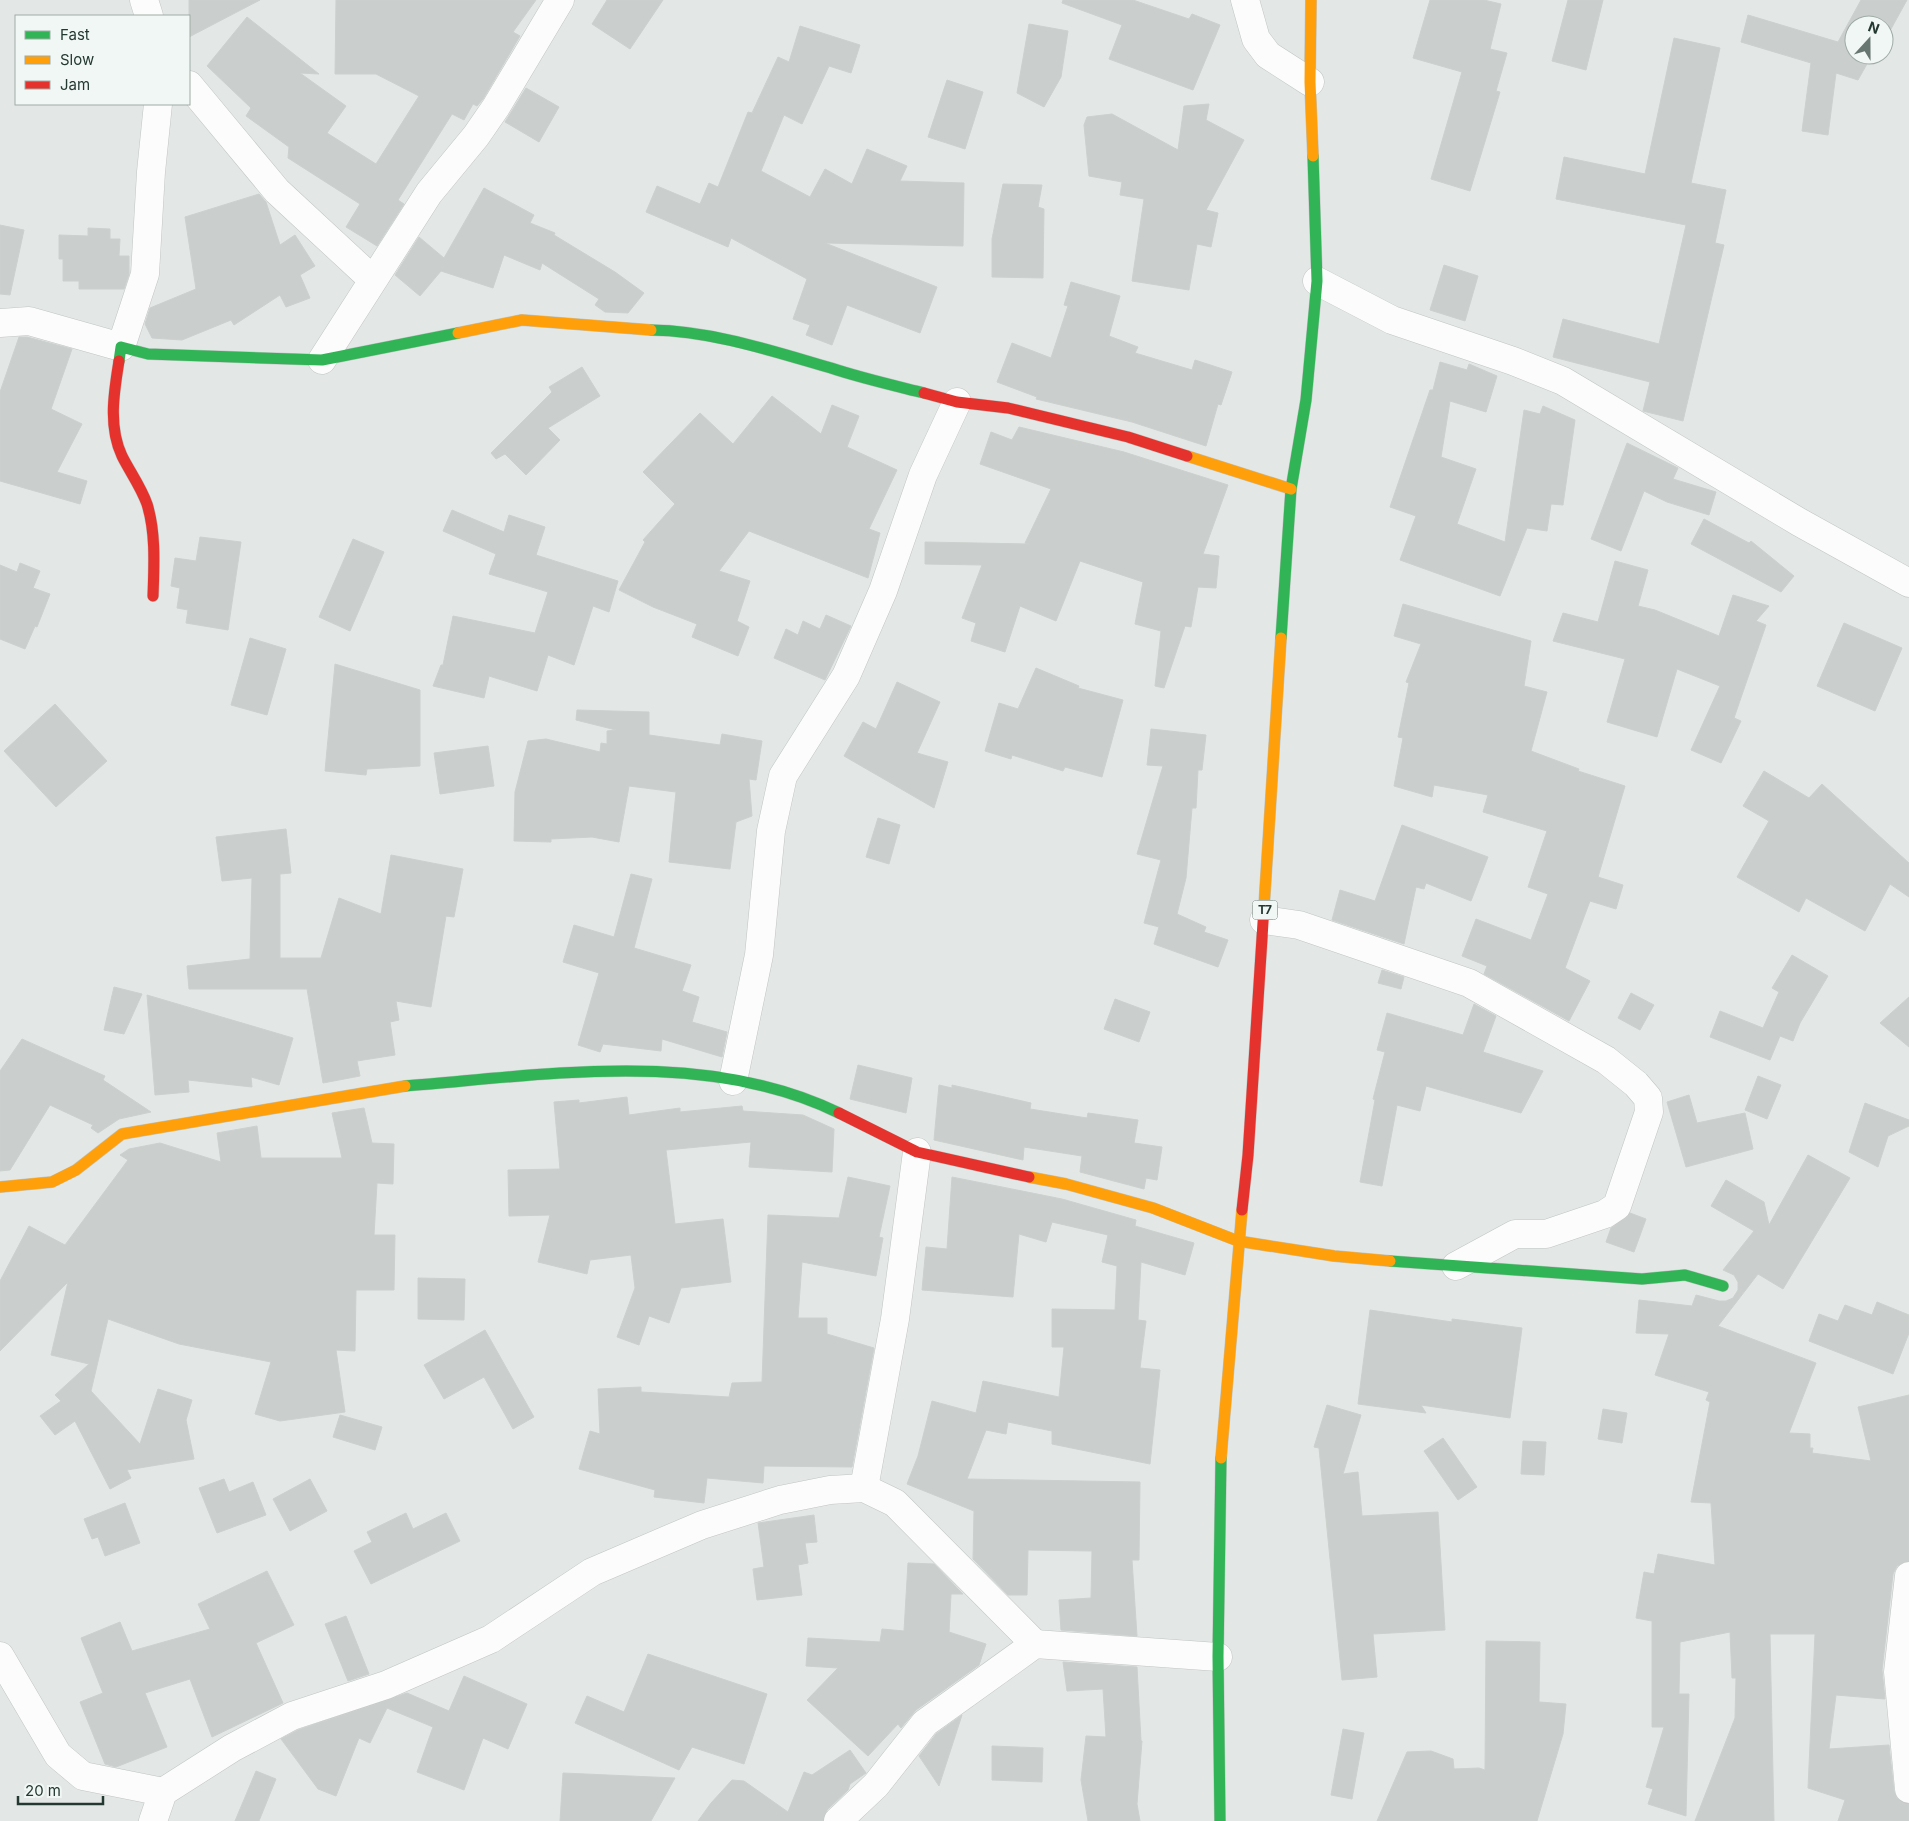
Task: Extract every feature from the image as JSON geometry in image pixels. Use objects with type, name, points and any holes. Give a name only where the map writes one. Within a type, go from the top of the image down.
[{"type":"main road","name":"T7","points":[[1220,1821],[1218,1657],[1220,1474],[1238,1241],[1248,1155],[1292,490],[1306,400],[1317,280],[1310,82],[1311,0]]},
{"type":"main road","points":[[154,596],[154,554],[143,494],[122,460],[114,428],[116,378],[121,347],[148,354],[322,360],[522,320],[623,330],[676,330],[747,343],[856,376],[957,402],[1008,408],[1128,437],[1292,490]]},
{"type":"main road","points":[[0,1187],[52,1182],[76,1170],[122,1134],[387,1087],[590,1072],[687,1073],[780,1089],[832,1110],[917,1152],[980,1168],[1066,1184],[1153,1208],[1238,1241],[1334,1256],[1456,1266],[1642,1280],[1685,1275],[1722,1286]]},
{"type":"street","points":[[144,0],[149,15]]},
{"type":"street","points":[[322,360],[372,279],[429,193],[481,129],[560,0]]},
{"type":"street","points":[[1245,0],[1256,38],[1268,55],[1310,82]]},
{"type":"street","points":[[190,86],[277,191],[372,279]]},
{"type":"street","points":[[0,323],[30,321],[121,347],[145,274],[151,172],[158,105]]},
{"type":"street","points":[[1317,280],[1392,320],[1513,361],[1563,381],[1799,522],[1909,583]]},
{"type":"street","points":[[733,1081],[759,955],[771,831],[783,776],[846,676],[882,591],[923,475],[957,402]]},
{"type":"street","points":[[1264,920],[1298,925],[1469,983],[1606,1060],[1636,1084],[1648,1098],[1649,1112],[1617,1206],[1605,1214],[1546,1234],[1515,1234],[1456,1266]]},
{"type":"street","points":[[864,1488],[895,1319],[917,1152]]},
{"type":"street","points":[[153,1821],[163,1792],[232,1748],[292,1716],[386,1685],[491,1639],[592,1572],[702,1525],[780,1500],[830,1490],[864,1488],[894,1503],[1035,1644]]},
{"type":"street","points":[[1909,1576],[1898,1672],[1909,1789]]},
{"type":"street","points":[[838,1821],[876,1785],[924,1723],[1035,1644],[1218,1657]]},
{"type":"street","points":[[0,1656],[58,1755],[83,1776],[163,1792]]},
{"type":"building","points":[[189,0],[260,0],[190,36]]},
{"type":"building","points":[[336,0],[536,0],[513,32],[520,36],[483,99],[477,106],[473,104],[464,120],[452,114],[398,200],[404,204],[377,246],[346,227],[360,204],[288,158],[289,147],[246,116],[251,108],[207,66],[247,17],[319,74],[300,73],[346,106],[327,133],[376,164],[419,96],[376,74],[335,74]]},
{"type":"building","points":[[607,0],[663,0],[630,49],[592,24]]},
{"type":"building","points":[[1063,0],[1133,0],[1189,19],[1192,14],[1220,25],[1193,90],[1109,59],[1122,25],[1062,3]]},
{"type":"building","points":[[1430,0],[1484,0],[1501,4],[1490,49],[1507,53],[1496,91],[1500,92],[1470,191],[1431,179],[1462,72],[1413,58]]},
{"type":"building","points":[[1568,0],[1603,0],[1586,70],[1552,61]]},
{"type":"building","points":[[1861,0],[1907,0],[1894,24],[1894,15],[1853,15]]},
{"type":"building","points":[[1748,15],[1838,42],[1844,31],[1844,65],[1866,65],[1858,80],[1836,73],[1828,135],[1802,131],[1811,63],[1741,42]]},
{"type":"building","points":[[1029,24],[1068,31],[1061,77],[1044,107],[1017,93]]},
{"type":"building","points":[[800,26],[860,45],[851,73],[829,66],[802,124],[784,115],[761,171],[810,197],[825,169],[852,184],[867,149],[907,166],[900,181],[964,183],[963,246],[825,243],[937,287],[920,333],[847,305],[832,345],[806,335],[810,325],[793,319],[807,279],[731,238],[728,247],[646,212],[657,186],[700,204],[709,183],[718,187],[748,112],[752,113],[778,57],[789,62]]},
{"type":"building","points":[[1674,38],[1720,48],[1691,183],[1726,190],[1715,243],[1724,245],[1683,421],[1643,411],[1650,382],[1553,357],[1563,319],[1659,344],[1686,225],[1556,199],[1564,157],[1645,174]]},
{"type":"building","points":[[947,80],[983,92],[965,149],[928,137]]},
{"type":"building","points":[[526,88],[559,107],[539,142],[505,122]]},
{"type":"building","points":[[1209,104],[1206,120],[1244,140],[1206,210],[1218,213],[1211,247],[1197,244],[1189,290],[1132,281],[1144,199],[1120,195],[1122,182],[1089,176],[1084,125],[1087,117],[1112,114],[1178,150],[1184,106]]},
{"type":"building","points":[[1003,184],[1042,185],[1038,207],[1044,209],[1043,278],[992,277],[992,239]]},
{"type":"building","points":[[484,188],[534,215],[530,223],[555,233],[554,235],[615,272],[644,293],[628,313],[605,312],[595,305],[599,299],[542,263],[540,270],[504,255],[493,288],[441,271],[420,296],[395,275],[419,237],[444,258]]},
{"type":"building","points":[[259,194],[266,202],[280,245],[295,235],[315,266],[300,275],[310,298],[286,307],[280,295],[234,325],[231,320],[182,340],[152,338],[145,324],[150,308],[196,289],[185,217]]},
{"type":"building","points":[[0,225],[24,230],[10,295],[0,294]]},
{"type":"building","points":[[88,228],[110,229],[110,239],[120,239],[119,256],[129,256],[129,274],[124,289],[79,289],[79,281],[63,281],[63,259],[59,259],[59,235],[88,236]]},
{"type":"building","points":[[1444,265],[1478,276],[1465,321],[1430,310]]},
{"type":"building","points":[[1071,282],[1120,296],[1109,336],[1138,347],[1135,353],[1192,370],[1195,360],[1232,372],[1221,405],[1218,404],[1206,446],[1132,422],[1036,399],[1037,397],[997,382],[1012,343],[1051,358],[1068,306],[1064,305]]},
{"type":"building","points":[[19,337],[27,337],[72,349],[51,409],[82,424],[57,472],[87,481],[80,504],[0,481],[0,392]]},
{"type":"building","points":[[1440,362],[1467,370],[1469,364],[1497,376],[1486,412],[1450,401],[1441,457],[1476,469],[1457,524],[1505,542],[1524,410],[1540,414],[1543,406],[1575,420],[1563,505],[1551,504],[1547,531],[1527,528],[1500,596],[1400,560],[1416,516],[1390,507],[1430,390],[1433,390]]},
{"type":"building","points":[[582,367],[600,396],[548,428],[560,440],[526,475],[505,454],[496,459],[491,453],[552,392],[549,387]]},
{"type":"building","points":[[772,396],[821,434],[832,405],[859,416],[847,447],[897,470],[869,529],[880,533],[868,578],[749,531],[719,571],[750,581],[737,621],[749,627],[738,656],[692,637],[697,624],[653,607],[619,590],[645,542],[643,540],[675,504],[643,472],[700,413],[733,444]]},
{"type":"building","points":[[1019,427],[1124,452],[1228,485],[1203,554],[1219,556],[1216,588],[1198,587],[1191,627],[1185,626],[1164,688],[1155,686],[1161,631],[1135,624],[1143,582],[1080,561],[1056,621],[1020,606],[1005,652],[971,641],[976,623],[962,618],[982,565],[925,564],[925,542],[1029,544],[1025,543],[1051,489],[980,464],[991,432],[1012,440]]},
{"type":"building","points":[[1627,443],[1678,468],[1673,479],[1716,492],[1709,515],[1667,502],[1644,491],[1621,551],[1591,539]]},
{"type":"building","points":[[452,510],[504,532],[509,515],[545,527],[536,555],[618,581],[609,612],[593,606],[574,665],[548,655],[537,691],[489,676],[484,698],[433,686],[441,665],[443,665],[453,616],[535,633],[548,592],[489,574],[496,554],[443,531]]},
{"type":"building","points":[[1704,519],[1749,543],[1751,541],[1794,576],[1781,592],[1691,544]]},
{"type":"building","points":[[200,537],[241,542],[228,630],[186,623],[188,610],[177,608],[180,588],[171,586],[175,558],[196,561]]},
{"type":"building","points":[[353,539],[384,552],[350,631],[319,617]]},
{"type":"building","points":[[1615,561],[1648,570],[1638,606],[1655,610],[1719,636],[1733,595],[1769,606],[1756,621],[1766,625],[1734,718],[1741,721],[1721,763],[1691,750],[1720,686],[1677,669],[1657,737],[1607,722],[1625,659],[1553,641],[1563,613],[1598,622]]},
{"type":"building","points":[[20,563],[40,571],[33,588],[50,594],[37,627],[35,626],[25,649],[0,639],[0,565],[17,572]]},
{"type":"building","points":[[1403,604],[1531,641],[1524,686],[1547,692],[1531,751],[1579,769],[1578,771],[1625,786],[1598,877],[1623,885],[1616,909],[1590,901],[1565,968],[1590,981],[1569,1021],[1484,974],[1487,966],[1462,956],[1476,919],[1531,940],[1548,894],[1528,887],[1547,831],[1483,812],[1488,795],[1434,785],[1432,797],[1394,786],[1403,738],[1398,737],[1409,683],[1406,682],[1421,644],[1394,636]]},
{"type":"building","points":[[826,615],[851,626],[825,680],[774,658],[786,629],[798,635],[803,621],[820,629]]},
{"type":"building","points":[[1844,623],[1902,648],[1875,711],[1817,686]]},
{"type":"building","points":[[250,638],[286,649],[267,715],[231,705]]},
{"type":"building","points":[[335,664],[420,690],[420,766],[367,769],[366,775],[325,771]]},
{"type":"building","points":[[1036,668],[1079,686],[1078,688],[1123,700],[1102,777],[1065,767],[1063,771],[1012,755],[1011,759],[985,751],[999,703],[1018,709]]},
{"type":"building","points":[[897,682],[940,702],[917,753],[948,762],[934,808],[844,756],[863,722],[876,729]]},
{"type":"building","points":[[55,704],[107,761],[56,807],[4,751]]},
{"type":"building","points":[[577,710],[649,712],[649,735],[720,745],[722,734],[762,741],[756,780],[749,779],[752,816],[736,822],[730,869],[669,862],[676,792],[629,786],[619,842],[592,837],[551,839],[551,842],[514,841],[515,792],[528,741],[546,739],[600,752],[601,743],[607,744],[607,731],[616,730],[576,720]]},
{"type":"building","points":[[1151,729],[1206,735],[1202,770],[1198,770],[1196,808],[1192,808],[1186,878],[1177,914],[1206,927],[1204,932],[1228,940],[1218,967],[1154,944],[1159,927],[1144,923],[1161,860],[1137,854],[1163,766],[1147,765]]},
{"type":"building","points":[[488,746],[494,786],[440,794],[434,753]]},
{"type":"building","points":[[1764,771],[1809,798],[1822,784],[1909,863],[1909,897],[1890,884],[1865,931],[1806,898],[1799,912],[1737,877],[1769,821],[1743,806]]},
{"type":"building","points":[[878,818],[900,825],[889,864],[866,857]]},
{"type":"building","points":[[1402,825],[1488,857],[1471,901],[1426,883],[1424,889],[1416,887],[1404,944],[1332,920],[1340,890],[1375,901]]},
{"type":"building","points":[[286,829],[291,873],[280,874],[280,958],[321,958],[339,898],[381,914],[391,855],[463,869],[454,917],[446,916],[431,1007],[396,1001],[399,1020],[390,1022],[395,1055],[357,1061],[360,1076],[323,1083],[307,989],[189,989],[187,966],[250,959],[252,878],[222,881],[216,837]]},
{"type":"building","points":[[631,874],[652,879],[634,948],[691,965],[682,991],[699,997],[692,1022],[727,1032],[722,1057],[662,1039],[661,1051],[603,1044],[600,1052],[578,1045],[599,973],[563,962],[574,925],[614,937]]},
{"type":"building","points":[[1792,955],[1828,976],[1800,1023],[1793,1041],[1780,1036],[1770,1060],[1710,1037],[1720,1011],[1763,1028],[1779,992],[1772,988]]},
{"type":"building","points":[[1382,970],[1404,977],[1401,989],[1378,983]]},
{"type":"building","points":[[114,987],[142,994],[124,1034],[104,1030]]},
{"type":"building","points":[[1631,993],[1654,1005],[1640,1030],[1618,1018]]},
{"type":"building","points":[[147,995],[293,1038],[279,1085],[251,1077],[252,1087],[188,1080],[189,1092],[155,1095]]},
{"type":"building","points":[[1909,997],[1909,1047],[1880,1023]]},
{"type":"building","points":[[1115,999],[1150,1012],[1139,1042],[1104,1029]]},
{"type":"building","points":[[1474,1004],[1496,1016],[1483,1052],[1543,1071],[1521,1113],[1426,1086],[1420,1111],[1397,1105],[1382,1186],[1360,1182],[1375,1100],[1373,1099],[1385,1052],[1377,1050],[1387,1013],[1463,1035]]},
{"type":"building","points":[[22,1039],[105,1076],[103,1080],[151,1112],[119,1119],[98,1133],[91,1128],[93,1125],[50,1105],[10,1170],[0,1171],[0,1071]]},
{"type":"building","points":[[858,1065],[912,1078],[906,1113],[850,1099]]},
{"type":"building","points":[[1758,1076],[1781,1085],[1767,1119],[1745,1110]]},
{"type":"building","points":[[939,1085],[952,1088],[952,1085],[1031,1103],[1030,1109],[1087,1118],[1088,1113],[1138,1120],[1134,1143],[1162,1147],[1157,1180],[1146,1178],[1144,1189],[1080,1172],[1082,1156],[1024,1147],[1023,1160],[934,1140]]},
{"type":"building","points":[[1689,1095],[1697,1123],[1745,1113],[1753,1149],[1686,1167],[1667,1102]]},
{"type":"building","points":[[627,1097],[629,1115],[680,1108],[680,1112],[742,1106],[743,1111],[803,1115],[834,1129],[832,1172],[749,1167],[751,1142],[666,1150],[675,1224],[723,1219],[731,1282],[681,1288],[669,1323],[649,1316],[639,1345],[617,1337],[635,1288],[631,1255],[590,1260],[587,1274],[538,1262],[550,1215],[509,1216],[508,1170],[560,1169],[554,1102],[579,1100],[579,1103]]},
{"type":"building","points":[[1865,1103],[1909,1120],[1909,1126],[1888,1136],[1878,1167],[1849,1152]]},
{"type":"building","points":[[364,1108],[372,1143],[394,1144],[393,1184],[377,1183],[374,1235],[395,1235],[394,1290],[356,1290],[355,1351],[336,1350],[345,1412],[280,1421],[255,1414],[271,1362],[179,1344],[108,1319],[91,1391],[140,1444],[158,1389],[192,1400],[186,1420],[194,1459],[127,1470],[131,1478],[110,1489],[75,1421],[55,1435],[40,1416],[61,1401],[55,1395],[89,1364],[51,1355],[68,1282],[0,1351],[0,1281],[29,1226],[65,1245],[128,1160],[120,1155],[129,1149],[160,1143],[221,1162],[217,1133],[257,1126],[261,1158],[342,1158],[332,1113]]},
{"type":"building","points":[[1808,1155],[1850,1178],[1783,1289],[1758,1274],[1718,1326],[1816,1363],[1789,1433],[1810,1434],[1810,1448],[1813,1448],[1812,1453],[1871,1461],[1858,1407],[1909,1395],[1909,1561],[1897,1566],[1893,1574],[1882,1670],[1885,1699],[1836,1695],[1829,1749],[1889,1745],[1894,1791],[1897,1798],[1909,1804],[1909,1821],[1838,1821],[1845,1800],[1808,1788],[1815,1634],[1770,1634],[1774,1821],[1695,1821],[1735,1718],[1736,1678],[1732,1678],[1730,1632],[1680,1642],[1679,1694],[1689,1694],[1686,1816],[1648,1804],[1653,1789],[1646,1787],[1664,1727],[1652,1727],[1652,1621],[1636,1618],[1644,1572],[1654,1574],[1658,1554],[1715,1565],[1711,1503],[1691,1502],[1710,1402],[1706,1400],[1709,1392],[1655,1375],[1669,1334],[1636,1333],[1639,1300],[1692,1306],[1696,1295],[1719,1301],[1733,1298],[1738,1290],[1738,1282],[1734,1275],[1723,1270],[1754,1231],[1711,1206],[1726,1180],[1764,1202],[1769,1225]]},
{"type":"building","points":[[848,1177],[890,1186],[879,1237],[883,1238],[876,1276],[802,1262],[798,1318],[827,1318],[827,1334],[874,1348],[852,1467],[764,1466],[763,1483],[707,1478],[704,1503],[654,1497],[655,1490],[579,1469],[590,1431],[600,1434],[598,1389],[641,1387],[641,1392],[729,1397],[732,1383],[762,1382],[768,1215],[839,1218]]},
{"type":"building","points":[[952,1177],[1062,1199],[1136,1220],[1135,1226],[1194,1243],[1185,1275],[1141,1262],[1138,1320],[1146,1321],[1140,1368],[1160,1370],[1150,1464],[1052,1444],[1052,1431],[1008,1422],[1006,1434],[986,1430],[967,1479],[1140,1482],[1139,1560],[1132,1560],[1137,1636],[1061,1630],[1059,1600],[1091,1598],[1092,1551],[1028,1550],[1027,1595],[1008,1595],[973,1559],[974,1511],[907,1484],[918,1456],[932,1401],[976,1413],[983,1381],[1059,1397],[1064,1347],[1052,1347],[1052,1309],[1115,1310],[1117,1266],[1102,1262],[1108,1235],[1052,1222],[1046,1242],[1019,1234],[1013,1297],[922,1290],[926,1247],[947,1249]]},
{"type":"building","points":[[1630,1213],[1646,1219],[1634,1252],[1606,1242],[1611,1228]]},
{"type":"building","points":[[418,1278],[465,1279],[464,1320],[418,1319]]},
{"type":"building","points":[[1877,1302],[1909,1315],[1909,1333],[1893,1374],[1809,1341],[1819,1314],[1838,1321],[1845,1305],[1872,1315]]},
{"type":"building","points":[[1370,1310],[1452,1322],[1452,1319],[1522,1328],[1510,1418],[1421,1405],[1426,1413],[1358,1404]]},
{"type":"building","points":[[485,1330],[534,1417],[513,1429],[484,1377],[444,1399],[424,1365]]},
{"type":"building","points":[[1327,1405],[1361,1415],[1343,1474],[1358,1472],[1362,1516],[1438,1512],[1445,1630],[1373,1634],[1377,1677],[1342,1680],[1319,1448],[1314,1447]]},
{"type":"building","points":[[1603,1409],[1627,1413],[1622,1443],[1598,1439]]},
{"type":"building","points":[[340,1415],[382,1427],[375,1450],[333,1437]]},
{"type":"building","points":[[1443,1438],[1477,1487],[1458,1500],[1424,1451]]},
{"type":"building","points":[[1523,1441],[1546,1442],[1544,1475],[1521,1474]]},
{"type":"building","points":[[224,1479],[229,1492],[253,1482],[266,1515],[217,1533],[199,1488]]},
{"type":"building","points":[[310,1479],[327,1511],[290,1531],[273,1499]]},
{"type":"building","points":[[125,1503],[140,1543],[105,1556],[98,1537],[92,1539],[84,1519]]},
{"type":"building","points":[[406,1513],[413,1529],[446,1513],[460,1541],[371,1584],[354,1551],[372,1542],[367,1532]]},
{"type":"building","points":[[814,1515],[817,1542],[805,1543],[808,1563],[798,1565],[802,1595],[757,1600],[753,1569],[764,1567],[758,1523]]},
{"type":"building","points":[[908,1563],[934,1564],[963,1594],[951,1594],[949,1632],[986,1644],[979,1665],[916,1710],[901,1728],[898,1724],[868,1756],[807,1700],[838,1668],[806,1666],[808,1638],[880,1642],[882,1629],[904,1631]]},
{"type":"building","points":[[267,1571],[294,1625],[256,1643],[283,1703],[212,1737],[190,1679],[145,1693],[167,1747],[116,1767],[105,1764],[80,1702],[103,1693],[81,1638],[120,1622],[132,1651],[210,1629],[198,1604]]},
{"type":"building","points":[[346,1616],[369,1674],[348,1681],[325,1624]]},
{"type":"building","points":[[1486,1641],[1540,1642],[1539,1702],[1566,1704],[1563,1734],[1537,1821],[1377,1821],[1407,1752],[1431,1751],[1453,1759],[1454,1769],[1479,1768],[1485,1770]]},
{"type":"building","points":[[648,1654],[767,1694],[744,1764],[692,1747],[679,1770],[575,1723],[587,1696],[624,1712]]},
{"type":"building","points":[[1063,1662],[1137,1667],[1142,1741],[1137,1804],[1140,1821],[1088,1821],[1081,1780],[1086,1736],[1106,1737],[1103,1689],[1067,1691]]},
{"type":"building","points":[[464,1676],[527,1704],[508,1749],[483,1738],[464,1790],[417,1772],[433,1727],[387,1708],[370,1743],[359,1738],[336,1796],[318,1789],[281,1739],[298,1730],[407,1693],[449,1711]]},
{"type":"building","points":[[962,1715],[939,1786],[919,1756],[936,1734]]},
{"type":"building","points":[[1343,1729],[1364,1733],[1352,1799],[1331,1795]]},
{"type":"building","points":[[992,1746],[1043,1748],[1042,1782],[992,1780]]},
{"type":"building","points":[[850,1750],[866,1773],[850,1784],[848,1790],[827,1810],[823,1821],[698,1821],[732,1780],[744,1781],[788,1812],[804,1772],[812,1775]]},
{"type":"building","points":[[256,1771],[276,1779],[259,1821],[235,1821]]},
{"type":"building","points":[[563,1773],[675,1778],[651,1821],[560,1821]]},
{"type":"traffic: fast","points":[[1281,638],[1291,489],[1306,400],[1317,281],[1313,156]]},
{"type":"traffic: fast","points":[[651,330],[697,334],[742,343],[924,393]]},
{"type":"traffic: fast","points":[[119,361],[121,347],[148,354],[322,360],[458,333]]},
{"type":"traffic: fast","points":[[405,1086],[570,1073],[625,1071],[681,1073],[735,1080],[788,1093],[839,1113]]},
{"type":"traffic: fast","points":[[1390,1261],[1642,1279],[1685,1275],[1723,1286]]},
{"type":"traffic: fast","points":[[1220,1821],[1218,1657],[1221,1458]]},
{"type":"traffic: slow","points":[[1311,0],[1310,82],[1313,156]]},
{"type":"traffic: slow","points":[[458,333],[522,320],[651,330]]},
{"type":"traffic: slow","points":[[1187,456],[1291,489]]},
{"type":"traffic: slow","points":[[1264,907],[1281,638]]},
{"type":"traffic: slow","points":[[0,1187],[52,1182],[76,1170],[122,1134],[405,1086]]},
{"type":"traffic: slow","points":[[1029,1177],[1066,1184],[1153,1208],[1238,1241],[1334,1256],[1390,1261]]},
{"type":"traffic: slow","points":[[1221,1458],[1242,1210]]},
{"type":"traffic: jam","points":[[119,361],[113,409],[115,433],[122,456],[142,492],[150,515],[154,550],[153,596]]},
{"type":"traffic: jam","points":[[924,393],[957,402],[1008,408],[1128,437],[1187,456]]},
{"type":"traffic: jam","points":[[1242,1210],[1248,1155],[1264,907]]},
{"type":"traffic: jam","points":[[839,1113],[917,1152],[1029,1177]]}]
